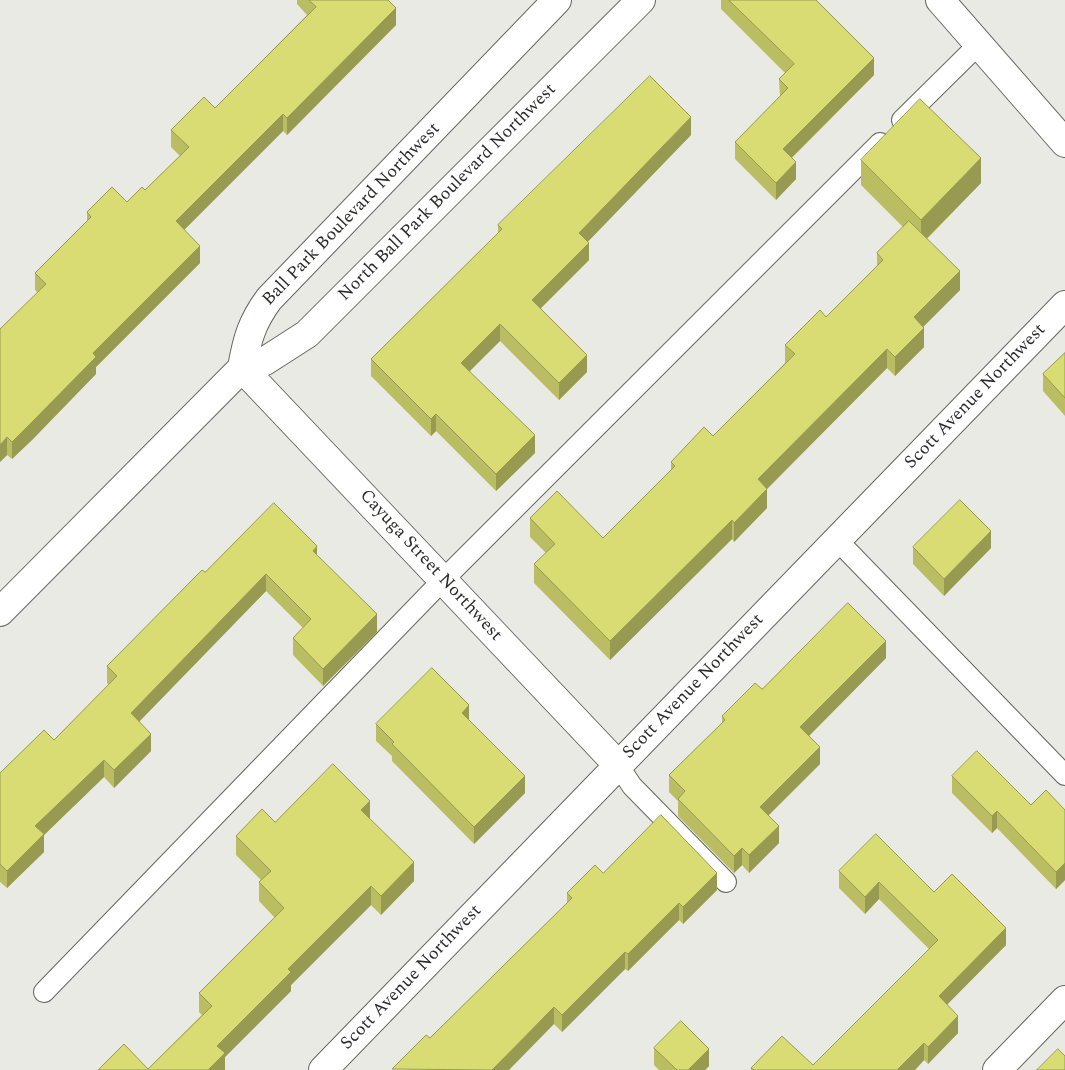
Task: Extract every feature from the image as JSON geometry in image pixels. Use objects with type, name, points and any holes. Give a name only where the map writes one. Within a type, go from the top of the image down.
[{"type":"street","name":"Ball Park Boulevard Northwest","points":[[242,368],[247,340],[256,317],[269,299],[557,0]]},
{"type":"street","name":"North Ball Park Boulevard Northwest","points":[[242,368],[265,362],[307,334],[641,0]]},
{"type":"street","points":[[940,0],[1065,143]]},
{"type":"street","name":"Scott Avenue Northwest","points":[[323,1070],[1065,305]]},
{"type":"street","name":"Cayuga Street Northwest","points":[[242,368],[618,766]]},
{"type":"street","points":[[0,612],[242,368]]},
{"type":"street","points":[[997,1070],[1065,1000]]},
{"type":"lane","points":[[44,992],[443,580],[979,44]]},
{"type":"lane","points":[[837,540],[1065,775]]},
{"type":"lane","points":[[618,766],[632,786],[726,882]]},
{"type":"building","points":[[309,0],[388,0],[396,8],[287,118],[283,114],[176,221],[200,246],[93,353],[96,357],[12,442],[7,437],[0,445],[0,329],[46,284],[35,273],[91,217],[87,212],[112,187],[127,202],[142,187],[145,190],[189,147],[171,130],[204,97],[215,108],[316,7]]},
{"type":"building","points":[[729,0],[816,0],[874,58],[783,149],[796,162],[776,183],[735,142],[788,88],[779,79],[794,64]]},
{"type":"building","points":[[650,76],[691,117],[579,233],[589,243],[532,300],[587,355],[559,383],[500,324],[461,363],[535,435],[496,474],[436,414],[431,419],[371,359],[502,229],[498,225]]},
{"type":"building","points":[[920,99],[981,158],[921,220],[861,160]]},
{"type":"building","points":[[909,221],[960,271],[914,317],[924,328],[895,357],[887,349],[758,479],[767,489],[734,523],[732,520],[610,641],[534,564],[555,544],[530,518],[557,491],[603,538],[675,466],[671,462],[704,427],[713,436],[795,354],[785,345],[820,310],[826,317],[883,260],[877,253]]},
{"type":"building","points":[[1065,353],[1065,398],[1043,374]]},
{"type":"building","points":[[960,500],[991,531],[944,579],[913,547]]},
{"type":"building","points":[[274,503],[317,546],[313,551],[377,614],[323,669],[293,638],[311,619],[266,574],[131,713],[151,734],[114,770],[104,760],[35,826],[44,834],[7,871],[0,864],[0,773],[44,730],[54,740],[117,676],[107,666],[202,570],[205,572]]},
{"type":"building","points":[[848,603],[886,641],[800,727],[820,747],[760,807],[779,826],[749,855],[742,848],[734,856],[678,799],[685,791],[669,775],[725,720],[722,716],[755,683],[762,689]]},
{"type":"building","points":[[432,668],[469,705],[462,713],[525,776],[474,827],[392,744],[394,742],[376,724]]},
{"type":"building","points":[[977,751],[1031,805],[1046,790],[1065,810],[1065,863],[1056,872],[997,811],[992,816],[952,776]]},
{"type":"building","points":[[333,764],[370,801],[361,810],[414,862],[381,896],[371,886],[288,969],[291,972],[217,1046],[225,1053],[208,1070],[98,1070],[124,1044],[148,1069],[212,1006],[199,993],[284,908],[259,882],[271,871],[236,836],[262,809],[275,822]]},
{"type":"building","points":[[661,815],[717,873],[683,907],[679,903],[628,954],[625,952],[562,1015],[554,1007],[492,1070],[392,1069],[426,1035],[430,1038],[572,898],[567,893],[595,865],[603,873]]},
{"type":"building","points":[[876,834],[934,892],[952,874],[1006,928],[939,996],[958,1016],[928,1047],[924,1043],[897,1070],[754,1070],[751,1068],[782,1036],[813,1065],[938,940],[879,882],[865,897],[839,871]]},
{"type":"building","points":[[681,1021],[709,1049],[688,1070],[677,1070],[654,1048]]},
{"type":"building","points":[[1058,1049],[1065,1056],[1065,1070],[1037,1070]]}]
